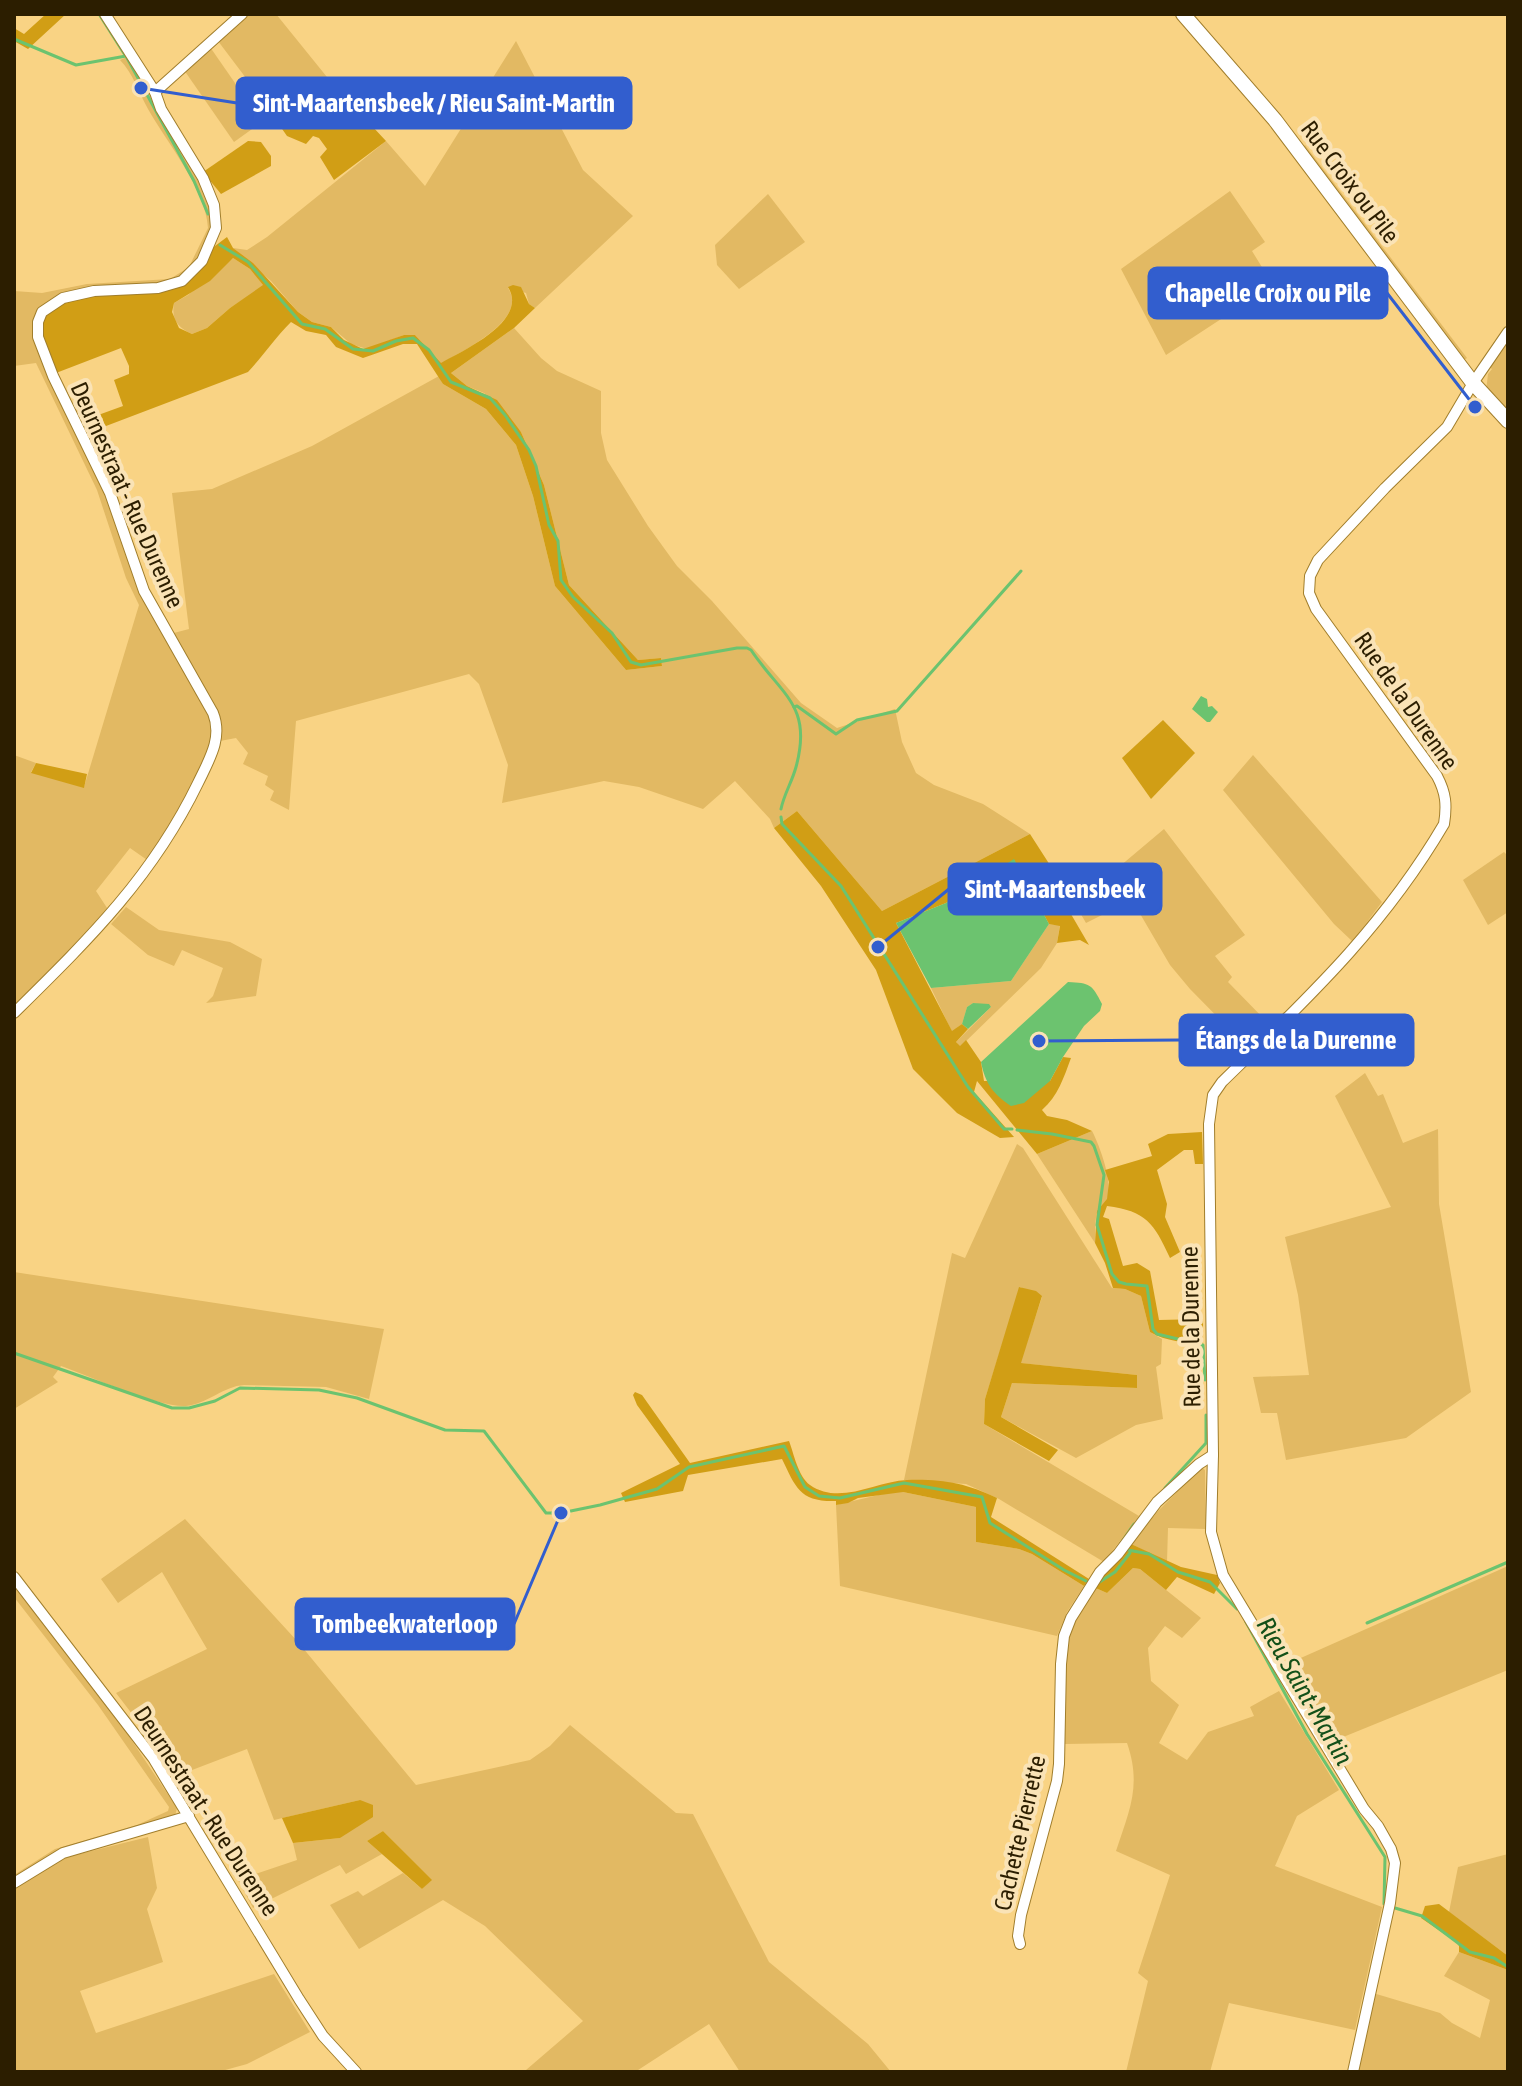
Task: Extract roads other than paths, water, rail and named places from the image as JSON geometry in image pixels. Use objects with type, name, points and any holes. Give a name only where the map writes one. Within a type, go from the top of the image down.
[{"type":"street","points":[[105,14],[155,92],[242,14]]},
{"type":"street","name":"Rue Croix ou Pile","points":[[1183,14],[1275,120],[1473,383],[1508,421]]},
{"type":"street","name":"Deurnestraat - Rue Durenne","points":[[14,1013],[105,921],[152,863],[187,806],[210,758],[217,735],[213,713],[137,575],[107,485],[40,345],[38,322],[47,307],[79,293],[158,288],[182,281],[202,261],[215,232],[214,205],[203,178],[161,109],[155,92]]},
{"type":"street","points":[[1473,383],[1508,332]]},
{"type":"street","name":"Rue de la Durenne","points":[[1353,2072],[1390,1903],[1395,1863],[1378,1826],[1364,1809],[1223,1575],[1211,1532],[1209,1124],[1213,1095],[1222,1082],[1329,977],[1379,920],[1444,824],[1447,806],[1445,792],[1437,776],[1316,609],[1309,593],[1310,576],[1318,560],[1447,427],[1473,383]]},
{"type":"street","name":"Cachette Pierrette","points":[[1020,1944],[1021,1915],[1059,1764],[1064,1636],[1077,1606],[1100,1572],[1118,1554],[1157,1502],[1213,1455]]},
{"type":"street","name":"Deurnestraat - Rue Durenne","points":[[14,1577],[153,1758],[323,2036],[356,2072]]},
{"type":"street","points":[[14,1883],[71,1850],[189,1816]]},
{"type":"waterway","points":[[99,14],[125,55]]},
{"type":"waterway","points":[[14,39],[76,65],[126,56],[194,181],[208,214]]},
{"type":"waterway","points":[[220,245],[248,262],[302,324],[325,329],[353,349],[373,351],[396,341],[413,338],[429,350],[451,382],[490,398],[529,450],[536,466],[549,525],[558,541],[561,580],[573,597],[612,633],[631,662],[641,665],[737,648],[751,650],[791,702],[800,729],[796,767],[781,809]]},
{"type":"waterway","points":[[794,707],[797,706],[836,734],[857,720],[897,711],[1021,571]]},
{"type":"waterway","points":[[781,817],[782,824],[841,886],[968,1087],[1004,1129],[1012,1129]]},
{"type":"waterway","points":[[1017,1130],[1091,1142],[1104,1175],[1097,1225],[1112,1274],[1119,1282],[1147,1286],[1153,1329],[1157,1334],[1203,1345],[1205,1380]]},
{"type":"waterway","points":[[14,1353],[172,1408],[189,1408],[215,1401],[240,1388],[319,1390],[357,1398],[445,1430],[484,1431],[546,1513],[600,1505],[657,1489],[689,1467],[784,1446],[805,1487],[819,1496],[840,1498],[904,1483],[982,1497],[990,1523],[1086,1581]]},
{"type":"waterway","name":"Rieu Saint-Martin","points":[[1165,1488],[1206,1443],[1206,1415]]},
{"type":"waterway","name":"Rieu Saint-Martin","points":[[1121,1543],[1134,1524]]},
{"type":"waterway","name":"Rieu Saint-Martin","points":[[1128,1550],[1149,1554],[1178,1572],[1210,1582],[1237,1609]]},
{"type":"waterway","points":[[1098,1583],[1115,1572],[1130,1553]]},
{"type":"waterway","points":[[1367,1623],[1508,1562]]},
{"type":"waterway","name":"Rieu Saint-Martin","points":[[1246,1622],[1307,1734],[1385,1857],[1384,1904]]},
{"type":"waterway","name":"Rieu Saint-Martin","points":[[1395,1908],[1422,1916],[1470,1952],[1494,1958],[1508,1967]]},
{"type":"place","name":"Sint-Maartensbeek / Rieu Saint-Martin","points":[[141,88]]},
{"type":"place","name":"Chapelle Croix ou Pile","points":[[1475,407]]},
{"type":"place","name":"Sint-Maartensbeek","points":[[878,947]]},
{"type":"place","name":"Étangs de la Durenne","points":[[1039,1041]]},
{"type":"place","name":"Tombeekwaterloop","points":[[561,1513]]}]
